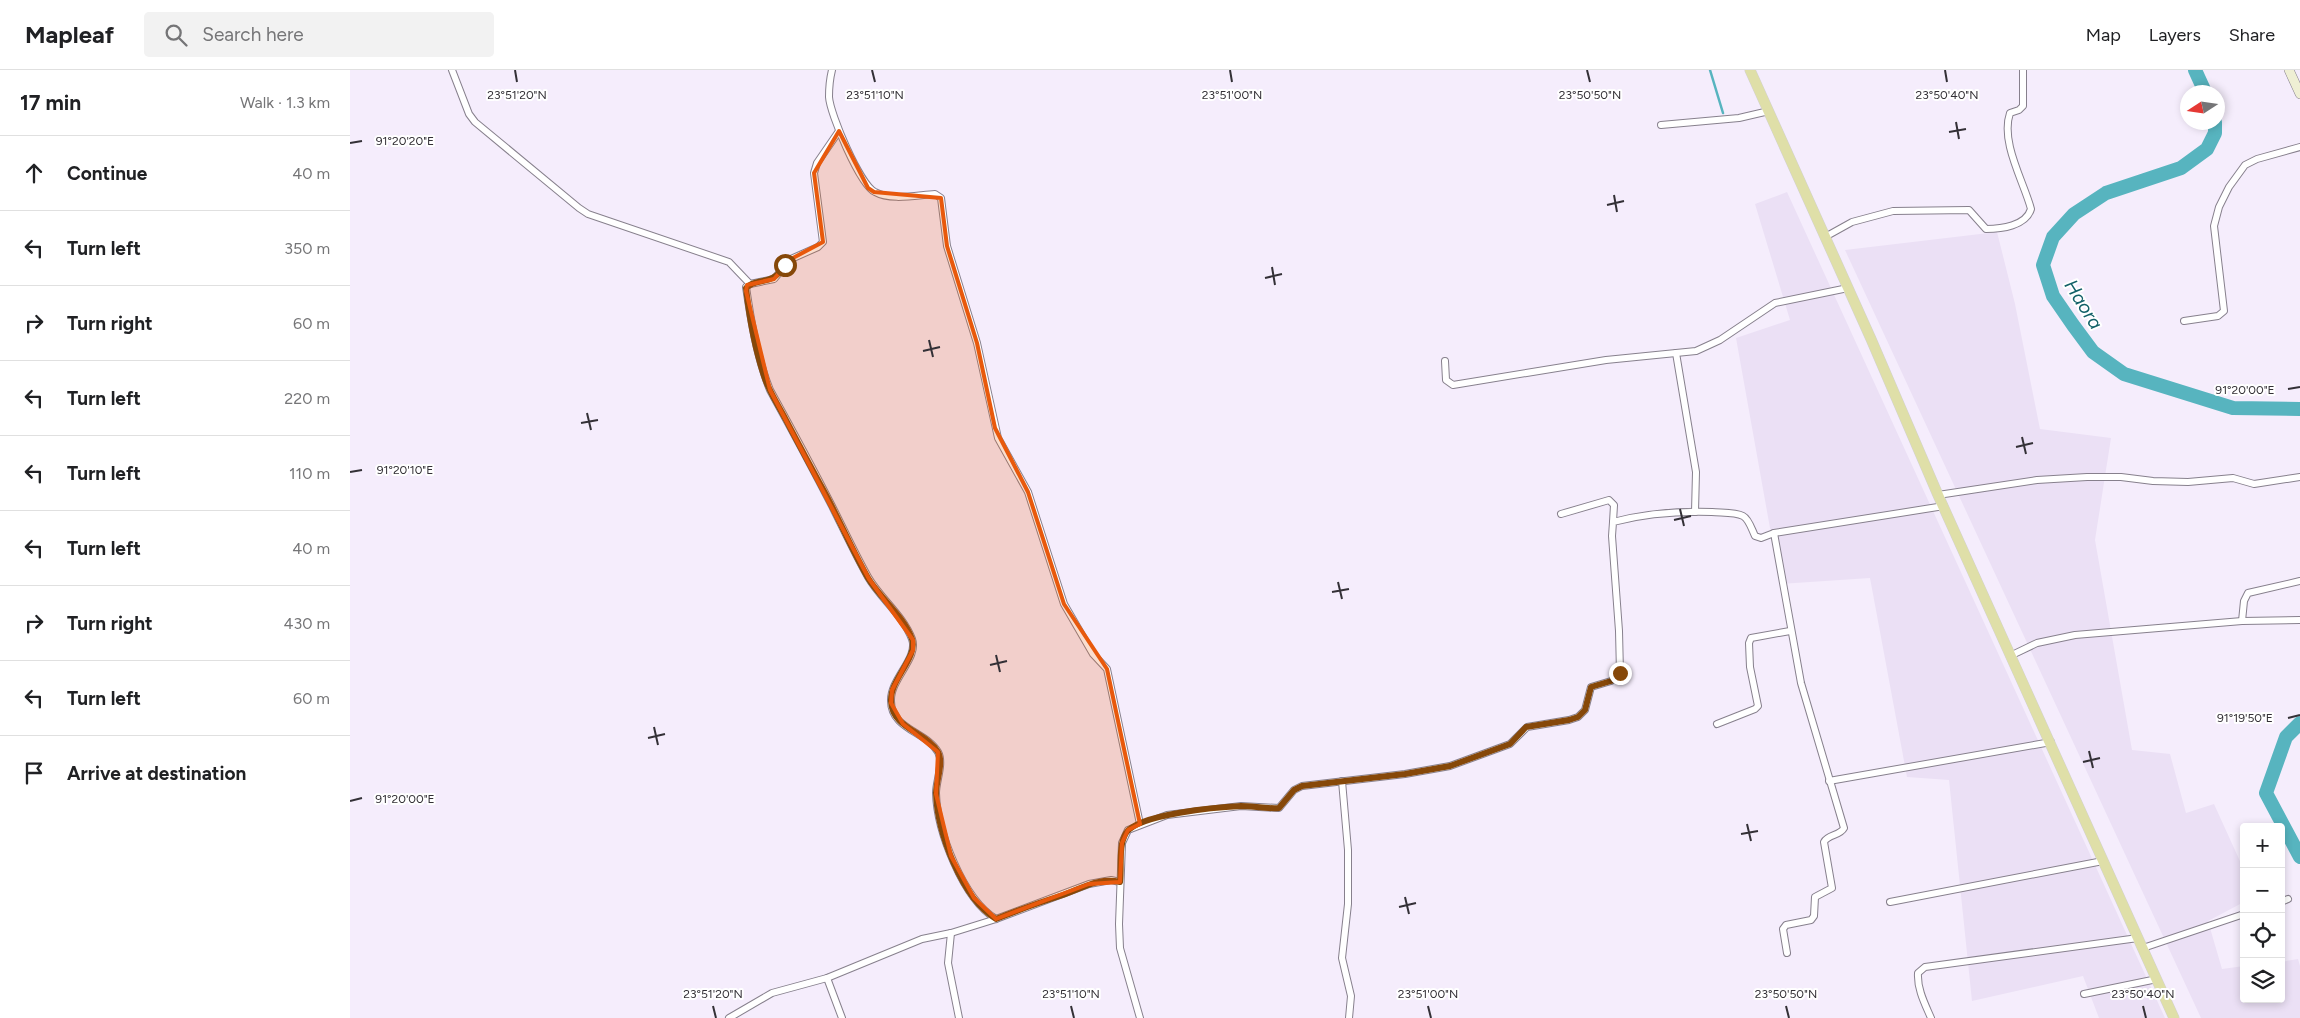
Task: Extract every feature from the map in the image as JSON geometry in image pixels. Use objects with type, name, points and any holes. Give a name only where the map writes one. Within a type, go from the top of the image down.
[{"type":"main road","points":[[1750,70],[1938,495],[2174,1018]]},
{"type":"street","points":[[452,70],[469,114],[475,122],[579,208],[588,214],[729,262],[750,284]]},
{"type":"street","points":[[832,70],[829,96],[839,131],[868,188],[888,196],[935,194],[941,198],[947,246],[977,343],[995,428],[1028,492],[1064,604],[1093,654],[1107,669],[1140,824]]},
{"type":"street","points":[[1825,237],[1852,222],[1893,211],[1969,210],[1986,229],[2004,228],[2027,217],[2031,209],[2012,155],[2008,134],[2010,113],[2019,110],[2023,106],[2023,70]]},
{"type":"street","points":[[2288,70],[2300,94]]},
{"type":"street","points":[[1660,125],[1739,118],[1769,111]]},
{"type":"street","points":[[839,131],[817,164],[814,173],[823,242],[818,248],[791,259],[777,276],[769,280],[747,285],[746,291],[764,376],[770,390],[869,579],[908,630],[912,640],[913,650],[892,690],[891,703],[895,714],[903,724],[932,745],[938,752],[940,759],[936,794],[951,856],[961,878],[974,898],[986,913],[996,919]]},
{"type":"street","points":[[2184,321],[2218,316],[2224,311],[2214,226],[2219,207],[2236,176],[2251,161],[2300,147]]},
{"type":"street","points":[[1445,360],[1446,380],[1453,385],[1606,360],[1696,351],[1720,340],[1774,304],[1848,288]]},
{"type":"street","points":[[1676,353],[1696,472],[1695,512]]},
{"type":"street","points":[[1938,495],[2038,480],[2087,477],[2121,477],[2152,481],[2188,482],[2233,478],[2254,484],[2300,477]]},
{"type":"street","points":[[1140,1018],[1120,948],[1118,924],[1122,843],[1128,830],[1167,815],[1199,810],[1241,806],[1279,808],[1298,788],[1342,780],[1405,774],[1450,766],[1510,744],[1526,727],[1569,720],[1582,714],[1591,687],[1611,681],[1620,673],[1612,536],[1614,505],[1609,500],[1561,514]]},
{"type":"street","points":[[1613,522],[1664,512],[1695,512],[1743,516],[1755,536],[1765,537],[1774,533],[1944,506]]},
{"type":"street","points":[[1774,533],[1801,683],[1844,828],[1842,832],[1828,838],[1824,842],[1832,888],[1815,897],[1814,916],[1811,920],[1784,926],[1787,953]]},
{"type":"street","points":[[2242,621],[2244,601],[2248,593],[2300,580]]},
{"type":"street","points":[[2012,656],[2037,643],[2075,636],[2242,621],[2300,620]]},
{"type":"street","points":[[1716,724],[1755,710],[1758,706],[1750,667],[1749,643],[1751,638],[1790,630]]},
{"type":"street","points":[[1829,781],[2051,742]]},
{"type":"street","points":[[1342,780],[1348,850],[1348,904],[1342,958],[1350,996],[1349,1018]]},
{"type":"street","points":[[1890,902],[2103,861]]},
{"type":"street","points":[[729,1018],[772,994],[827,978],[922,938],[951,933],[996,919],[1089,884],[1111,880],[1120,882]]},
{"type":"street","points":[[2142,948],[2240,915]]},
{"type":"street","points":[[951,933],[948,963],[959,1018]]},
{"type":"street","points":[[1931,1018],[1920,991],[1918,979],[1918,973],[1924,967],[2138,938]]},
{"type":"street","points":[[827,978],[842,1018]]},
{"type":"street","points":[[2084,994],[2157,979]]},
{"type":"highlighted area","points":[[839,131],[868,188],[874,192],[941,198],[947,246],[977,343],[995,428],[1028,492],[1064,604],[1107,669],[1140,824],[1128,830],[1122,843],[1120,882],[1089,884],[996,919],[974,898],[951,856],[936,794],[938,752],[903,724],[891,703],[892,690],[913,650],[913,640],[869,579],[770,390],[746,291],[747,285],[774,279],[791,259],[823,242],[814,173]]},
{"type":"shaded area","points":[[1787,192],[2165,1018],[2099,1018],[2083,976],[1972,1001],[1949,780],[1907,777],[1870,578],[1780,584],[1736,338],[1790,320],[1755,204]]},
{"type":"shaded area","points":[[1997,232],[2015,304],[2040,429],[2111,438],[2095,540],[2132,750],[2170,754],[2186,813],[2214,804],[2240,861],[2240,904],[2208,921],[2222,969],[2240,967],[2240,1003],[2285,1003],[2285,961],[2298,959],[2300,966],[2300,1018],[2201,1018],[1845,250]]},
{"type":"waterway","points":[[1710,70],[1723,113]]},
{"type":"waterway","name":"Haora","points":[[2195,70],[2202,85]]},
{"type":"waterway","name":"Haora","points":[[2215,130],[2207,149],[2181,168],[2106,193],[2074,214],[2053,237],[2043,265],[2053,296],[2093,352],[2124,374],[2233,408],[2300,409]]},
{"type":"waterway","name":"Haora","points":[[2300,723],[2286,737],[2266,793],[2300,857]]},
{"type":"route","points":[[785,265],[774,279],[750,284],[746,288],[764,376],[869,579],[908,630],[913,650],[892,690],[891,703],[895,714],[903,724],[932,745],[938,752],[940,759],[936,794],[938,811],[951,856],[961,878],[974,898],[986,913],[996,919],[1089,884],[1111,880],[1120,882],[1122,843],[1128,830],[1140,824],[1167,815],[1199,810],[1241,806],[1279,808],[1286,803],[1294,790],[1302,786],[1431,771],[1450,766],[1510,744],[1526,727],[1578,717],[1585,710],[1591,687],[1611,681],[1620,673]]}]
